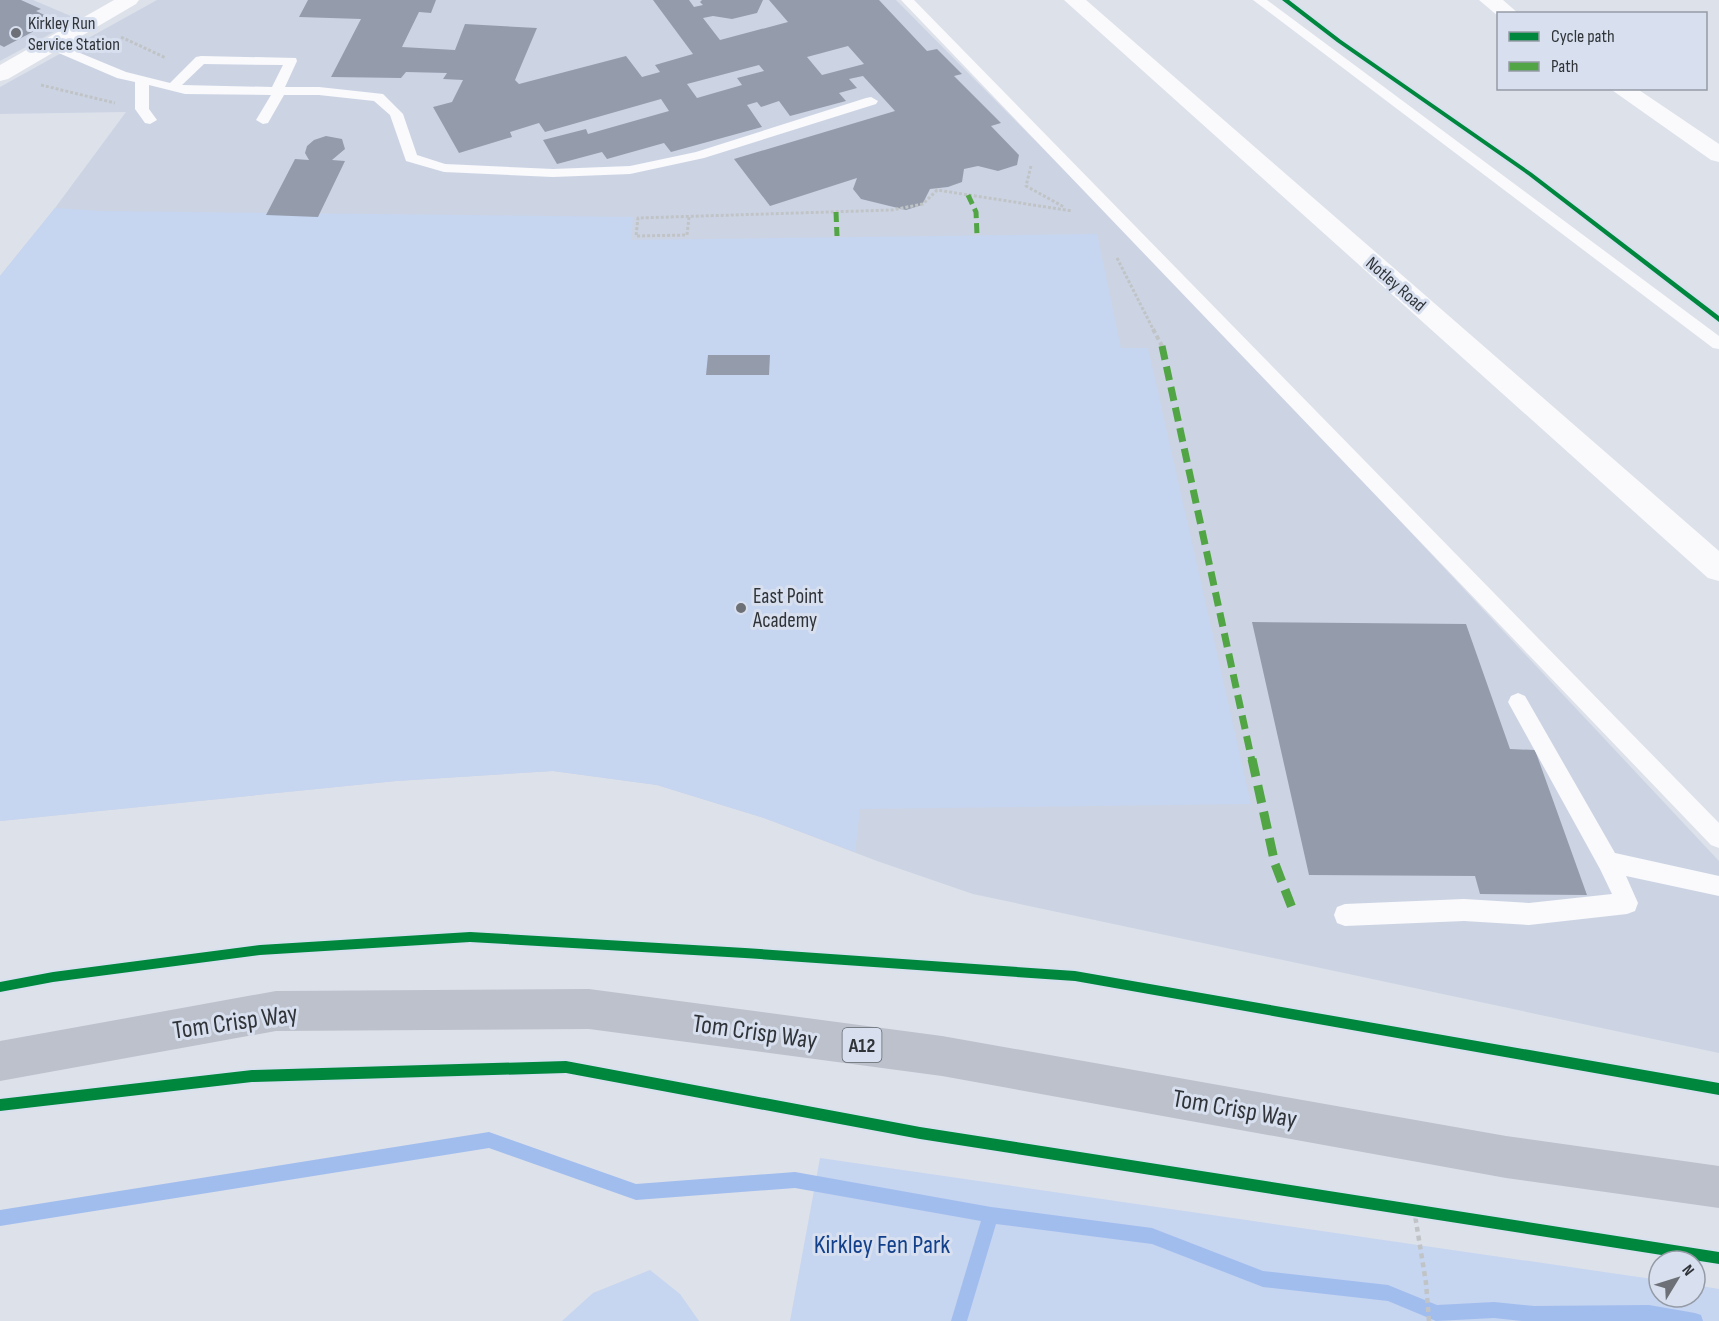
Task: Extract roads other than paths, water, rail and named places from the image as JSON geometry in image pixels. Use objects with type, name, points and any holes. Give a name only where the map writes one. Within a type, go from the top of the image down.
[{"type":"highway","name":"Tom Crisp Way","points":[[0,1060],[276,1011],[589,1009],[942,1056],[1506,1157],[1719,1187]]},
{"type":"street","points":[[2,73],[129,0]]},
{"type":"street","name":"Notley Road","points":[[1074,0],[1719,569]]},
{"type":"street","points":[[1489,0],[1506,12]]},
{"type":"street","points":[[1623,90],[1719,155]]},
{"type":"lane","points":[[907,0],[1719,838]]},
{"type":"lane","points":[[1259,0],[1719,344]]},
{"type":"lane","points":[[51,45],[122,75],[185,90],[319,91],[378,96],[396,114],[411,158],[444,168],[552,172],[630,170],[699,154],[871,101]]},
{"type":"lane","points":[[173,87],[201,60],[291,61],[263,120]]},
{"type":"lane","points":[[142,80],[146,115]]},
{"type":"lane","points":[[1345,915],[1464,910],[1529,914],[1627,903],[1608,862],[1518,702]]},
{"type":"lane","points":[[1608,862],[1719,886]]},
{"type":"waterway","points":[[0,1218],[489,1140],[636,1192],[795,1180],[991,1215]]},
{"type":"waterway","points":[[959,1321],[991,1215]]},
{"type":"waterway","points":[[991,1215],[1152,1236],[1263,1279],[1388,1293],[1437,1313],[1494,1310],[1534,1314],[1649,1313],[1695,1321]]},
{"type":"place","name":"Kirkley Run Service Station","points":[[16,33]]},
{"type":"place","name":"East Point Academy","points":[[741,608]]},
{"type":"park label","name":"Kirkley Fen Park","points":[[882,1244]]}]
